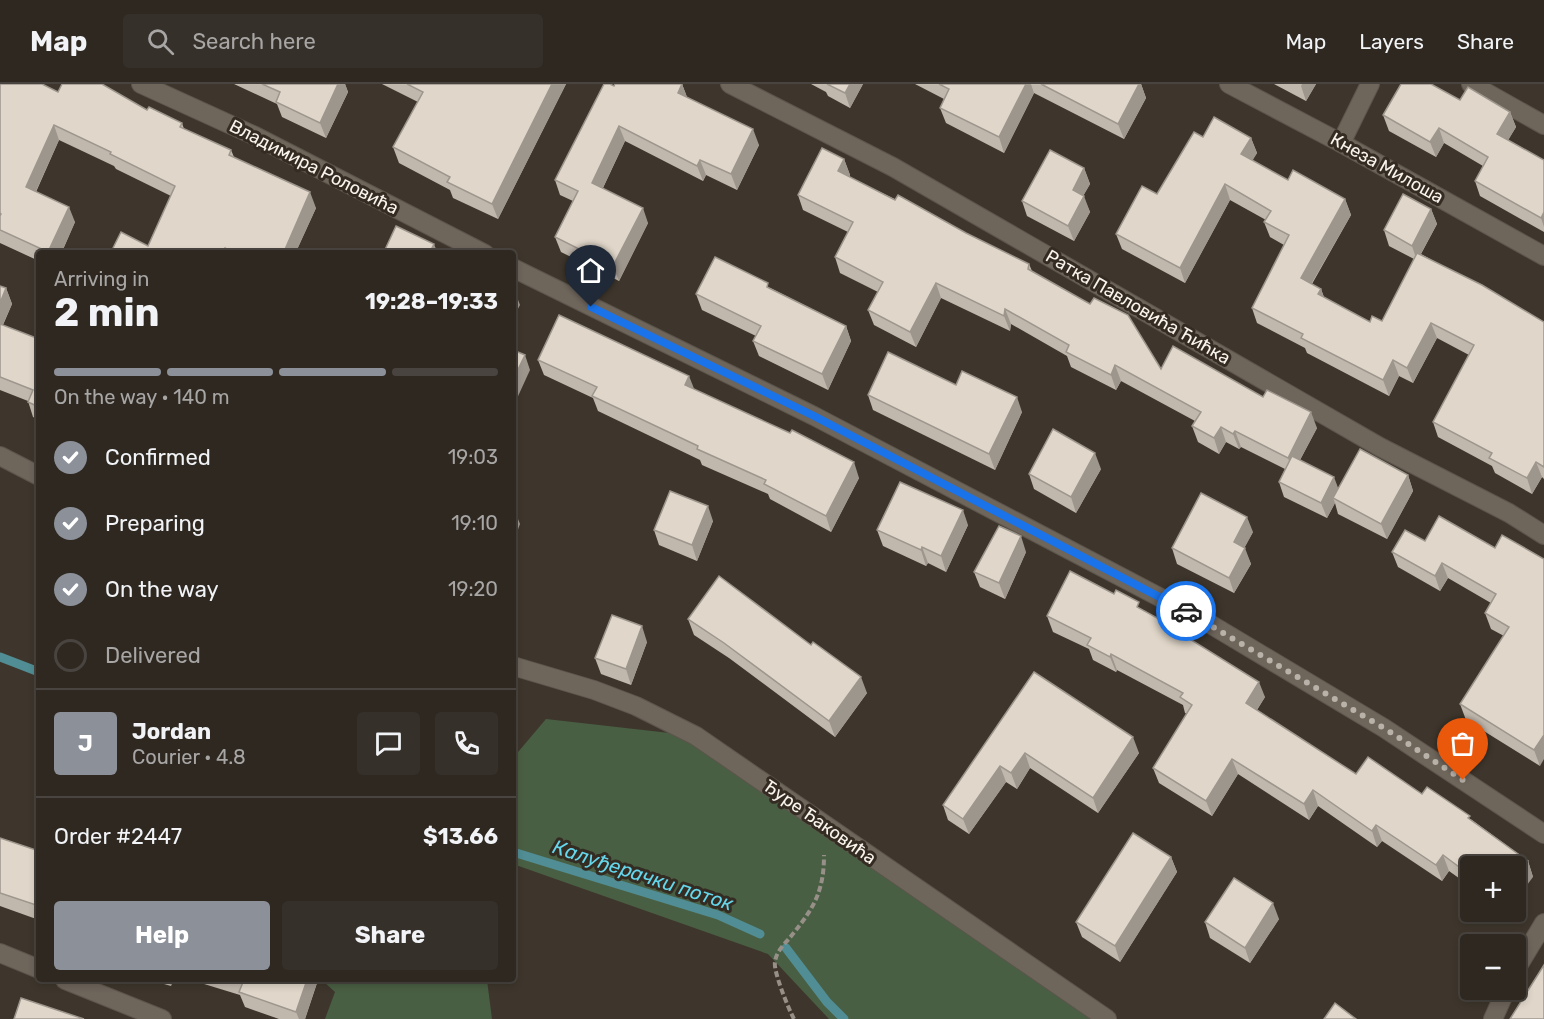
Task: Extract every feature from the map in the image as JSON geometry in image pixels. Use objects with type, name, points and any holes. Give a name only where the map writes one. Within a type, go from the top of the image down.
[{"type":"street","name":"Владимира Роловића","points":[[141,84],[253,135],[476,250]]},
{"type":"street","name":"Ратка Павловића Ћићка","points":[[730,84],[893,167],[1370,441],[1509,513],[1544,535]]},
{"type":"street","name":"Кнеза Милоша","points":[[1229,84],[1341,143],[1544,256]]},
{"type":"street","points":[[1341,143],[1370,84]]},
{"type":"street","points":[[1471,84],[1544,125]]},
{"type":"street","points":[[516,269],[814,416],[1205,621],[1384,728],[1544,834]]},
{"type":"street","points":[[0,456],[36,474]]},
{"type":"street","name":"Ђуре Ђаковића","points":[[516,667],[594,690],[636,706],[696,736],[1107,1019]]},
{"type":"street","points":[[1526,953],[1544,923]]},
{"type":"street","points":[[0,953],[36,968]]},
{"type":"street","points":[[70,982],[162,1019]]},
{"type":"street","points":[[1493,1019],[1502,1000]]},
{"type":"path","points":[[794,1019],[774,963],[778,953],[814,906],[820,891],[824,873],[826,826]]},
{"type":"green space","points":[[546,719],[696,736],[1107,1019],[829,1019],[768,954],[516,865],[516,754]]},
{"type":"green space","points":[[324,982],[487,982],[492,1019],[325,1019],[335,992]]},
{"type":"building","points":[[0,84],[42,84],[58,92],[62,84],[102,84],[147,110],[149,107],[182,123],[180,127],[231,150],[229,155],[310,192],[285,250],[229,250],[225,248],[224,250],[112,250],[121,232],[148,246],[175,186],[54,125],[26,187],[69,207],[49,250],[44,250],[0,230]]},
{"type":"building","points":[[262,84],[338,84],[320,123],[276,102],[280,92]]},
{"type":"building","points":[[407,84],[552,84],[492,204],[447,182],[450,177],[393,147],[423,92]]},
{"type":"building","points":[[604,84],[614,86],[615,84],[682,84],[678,93],[753,129],[731,174],[700,160],[697,166],[619,126],[592,183],[643,208],[613,266],[555,237],[578,191],[555,180]]},
{"type":"building","points":[[827,84],[850,84],[845,93]]},
{"type":"building","points":[[939,84],[1026,84],[999,137],[940,108],[949,89]]},
{"type":"building","points":[[1041,84],[1139,84],[1118,124]]},
{"type":"building","points":[[1401,84],[1431,84],[1460,100],[1468,87],[1510,112],[1497,134],[1544,160],[1544,212],[1541,218],[1475,181],[1488,157],[1439,128],[1430,142],[1383,115]]},
{"type":"building","points":[[1214,117],[1251,138],[1241,154],[1288,180],[1293,170],[1345,199],[1301,278],[1321,289],[1318,294],[1370,322],[1372,316],[1382,321],[1417,253],[1482,285],[1544,322],[1544,467],[1536,462],[1527,478],[1489,458],[1492,453],[1433,422],[1474,345],[1431,323],[1407,368],[1393,360],[1383,380],[1301,338],[1303,334],[1252,308],[1289,235],[1264,222],[1271,211],[1225,184],[1180,268],[1116,234],[1142,186],[1157,194],[1194,132],[1203,137]]},
{"type":"building","points":[[822,148],[844,159],[838,171],[895,200],[898,195],[966,233],[1029,264],[1028,269],[1090,304],[1094,298],[1128,315],[1161,369],[1173,346],[1263,397],[1267,390],[1311,412],[1288,458],[1235,431],[1233,434],[1221,427],[1214,438],[1192,426],[1201,412],[1115,365],[1111,375],[1066,352],[1069,345],[1005,309],[1004,316],[936,283],[910,332],[868,310],[883,282],[835,257],[853,222],[798,195]]},
{"type":"building","points":[[1050,150],[1084,168],[1073,190],[1084,196],[1068,226],[1022,201]]},
{"type":"building","points":[[1403,194],[1431,209],[1412,246],[1384,230]]},
{"type":"building","points":[[396,226],[434,244],[431,250],[385,250]]},
{"type":"building","points":[[715,257],[768,283],[767,287],[846,326],[822,374],[753,341],[761,326],[696,294]]},
{"type":"building","points":[[0,286],[6,288],[0,303]]},
{"type":"building","points":[[559,315],[689,376],[685,385],[790,433],[792,430],[854,462],[826,516],[764,484],[766,480],[697,449],[698,446],[592,396],[597,387],[538,360]]},
{"type":"building","points":[[0,324],[36,338],[36,406],[28,402],[33,390],[0,377]]},
{"type":"building","points":[[516,351],[525,355],[516,374]]},
{"type":"building","points":[[888,352],[956,385],[962,371],[1017,397],[989,454],[868,395]]},
{"type":"building","points":[[1053,429],[1095,453],[1071,497],[1029,474]]},
{"type":"building","points":[[1360,449],[1408,475],[1381,524],[1333,498]]},
{"type":"building","points":[[1292,456],[1334,477],[1321,503],[1279,482]]},
{"type":"building","points":[[900,482],[963,510],[941,556],[922,547],[921,550],[877,530]]},
{"type":"building","points":[[670,491],[708,506],[692,545],[654,530]]},
{"type":"building","points":[[1201,493],[1247,517],[1234,542],[1245,548],[1229,578],[1172,548]]},
{"type":"building","points":[[1439,516],[1495,548],[1502,535],[1544,559],[1544,735],[1534,750],[1460,704],[1509,627],[1485,613],[1496,594],[1442,563],[1435,576],[1392,552],[1405,530],[1425,541]]},
{"type":"building","points":[[999,526],[1021,536],[999,583],[974,572]]},
{"type":"building","points":[[1070,571],[1114,594],[1116,590],[1139,602],[1137,607],[1181,631],[1180,633],[1259,682],[1246,703],[1356,774],[1368,757],[1422,794],[1427,787],[1470,816],[1468,818],[1521,856],[1460,856],[1460,868],[1443,855],[1436,865],[1376,825],[1372,831],[1313,790],[1304,804],[1232,759],[1206,801],[1153,768],[1192,705],[1180,697],[1183,693],[1111,654],[1110,657],[1087,645],[1091,638],[1047,616]]},
{"type":"building","points":[[719,576],[811,645],[813,642],[861,677],[829,721],[688,619]]},
{"type":"building","points":[[612,615],[642,626],[626,669],[595,658]]},
{"type":"building","points":[[1034,672],[1133,737],[1093,798],[1025,753],[1011,773],[1000,766],[963,819],[943,805]]},
{"type":"building","points":[[1133,833],[1171,857],[1115,946],[1076,922]]},
{"type":"building","points":[[0,838],[36,850],[36,905],[0,893]]},
{"type":"building","points":[[1234,878],[1273,903],[1245,948],[1205,922]]},
{"type":"building","points":[[1544,965],[1544,1019],[1510,1019],[1522,1000],[1526,1000],[1526,994]]},
{"type":"building","points":[[243,982],[306,982],[296,1012],[239,992]]},
{"type":"building","points":[[21,998],[84,1019],[14,1019]]},
{"type":"building","points":[[1335,1003],[1356,1019],[1324,1019]]},
{"type":"waterway","name":"Калуђерачки поток","points":[[0,657],[36,671]]},
{"type":"waterway","name":"Калуђерачки поток","points":[[516,853],[718,915],[760,934]]},
{"type":"waterway","name":"Калуђерачки поток","points":[[786,948],[827,1002],[844,1019]]},
{"type":"way so far","points":[[1186,611],[1384,728],[1463,780]]},
{"type":"route","points":[[591,307],[814,416],[1186,611]]}]
